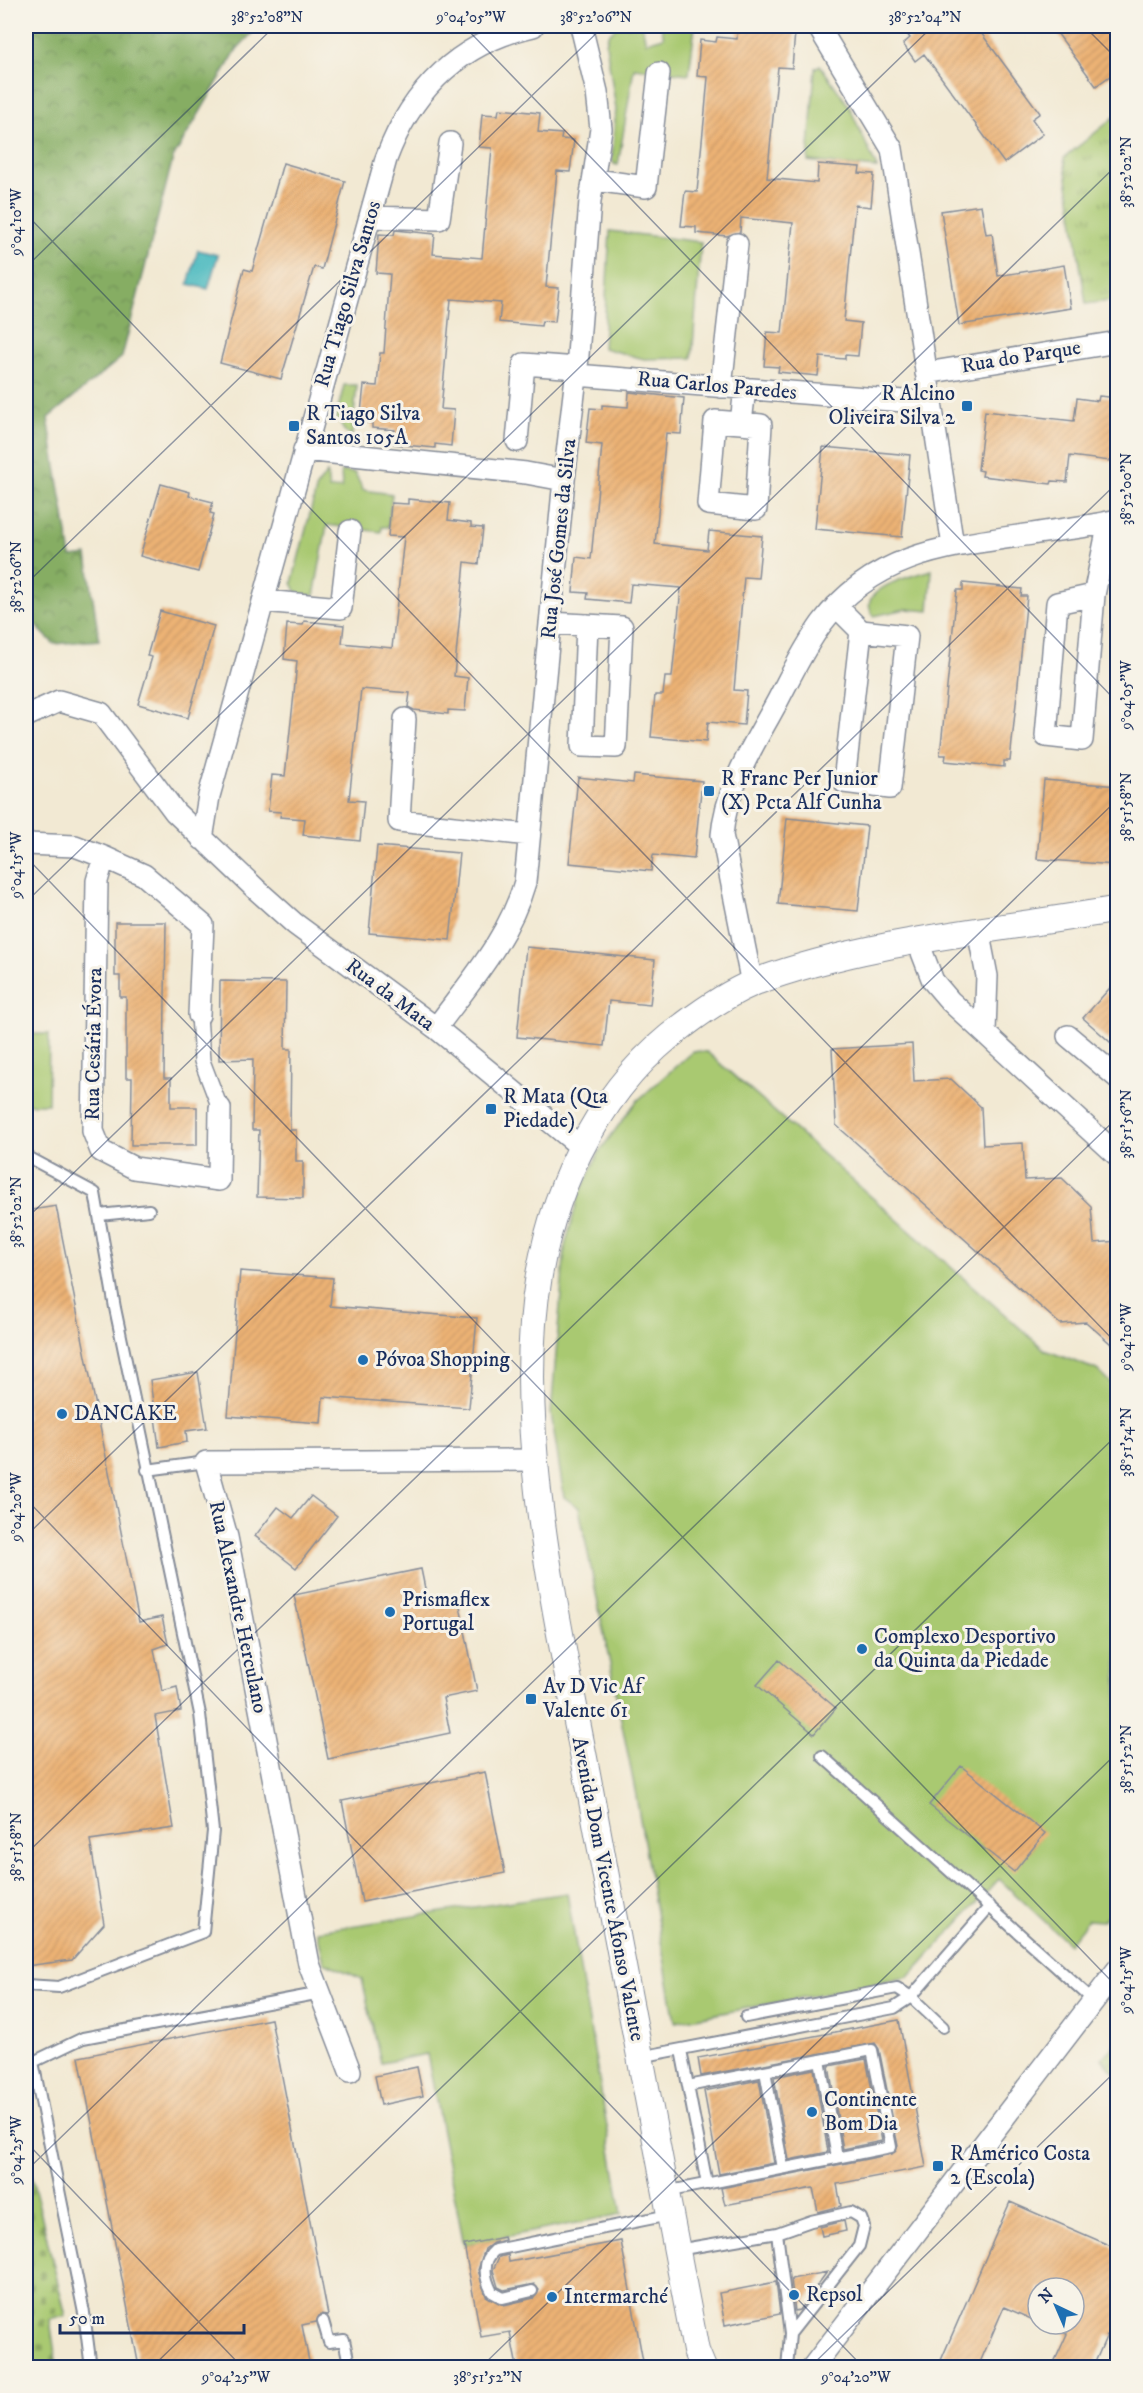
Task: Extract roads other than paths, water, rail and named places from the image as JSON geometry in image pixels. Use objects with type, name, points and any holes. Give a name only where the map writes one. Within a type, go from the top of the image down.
[{"type":"street","name":"Rua Tiago Silva Santos","points":[[202,839],[208,796],[395,134],[423,93],[466,51],[509,31],[533,26]]},
{"type":"street","name":"Rua José Gomes da Silva","points":[[435,1028],[491,955],[519,905],[525,882],[564,480],[577,371],[590,201],[601,129],[597,92],[581,26]]},
{"type":"street","points":[[818,26],[892,149],[929,404],[953,546]]},
{"type":"street","points":[[595,180],[646,187],[659,73]]},
{"type":"street","points":[[370,217],[439,219],[450,143]]},
{"type":"street","points":[[721,387],[737,244]]},
{"type":"street","name":"Rua do Parque","points":[[926,373],[1118,342]]},
{"type":"street","name":"Rua Carlos Paredes","points":[[518,441],[524,364],[721,387],[929,404]]},
{"type":"street","points":[[741,423],[745,388]]},
{"type":"street","points":[[304,450],[526,473],[564,480]]},
{"type":"street","points":[[752,984],[722,835],[724,813],[735,782],[807,646],[836,606],[870,576],[891,565],[953,546],[1113,521],[1094,595],[1082,740],[1046,736],[1057,603],[1094,595]]},
{"type":"street","points":[[263,602],[341,608],[350,531]]},
{"type":"street","points":[[836,606],[861,631],[907,636],[890,788],[844,782],[861,631]]},
{"type":"street","points":[[550,623],[587,625],[622,627],[616,747],[582,746],[587,625]]},
{"type":"street","name":"Rua da Mata","points":[[26,716],[59,701],[101,713],[175,812],[295,924],[435,1028],[581,1147]]},
{"type":"street","points":[[405,719],[399,821],[529,835]]},
{"type":"street","points":[[26,844],[75,846],[104,857]]},
{"type":"street","name":"Rua Cesária Évora","points":[[104,857],[144,875],[203,925],[199,1015],[202,1061],[220,1108],[219,1179],[134,1168],[101,1151],[93,1131],[95,932],[97,881],[104,857]]},
{"type":"street","name":"Avenida Dom Vicente Afonso Valente","points":[[698,2362],[551,1582],[536,1460],[531,1364],[539,1275],[555,1210],[581,1147],[614,1094],[654,1049],[685,1024],[752,984],[846,957],[918,942],[978,930],[1036,924],[1118,909]]},
{"type":"street","points":[[978,930],[987,976],[985,1031]]},
{"type":"street","points":[[918,942],[933,981],[950,1001],[1118,1156]]},
{"type":"street","points":[[1068,1036],[1118,1078]]},
{"type":"street","points":[[206,1462],[536,1460]]},
{"type":"street","name":"Rua Alexandre Herculano","points":[[206,1462],[227,1537],[309,1964],[350,2071]]},
{"type":"street","points":[[812,2367],[1118,1969]]},
{"type":"lane","points":[[26,1155],[95,1193],[147,1470],[200,1714],[213,1831],[203,1932],[59,1987],[26,1985]]},
{"type":"lane","points":[[99,1215],[148,1210]]},
{"type":"lane","points":[[147,1470],[206,1462]]},
{"type":"lane","points":[[822,1756],[1093,2000]]},
{"type":"lane","points":[[640,2057],[894,2008],[911,1997],[990,1906]]},
{"type":"lane","points":[[746,2017],[897,1988],[911,1997],[943,2027]]},
{"type":"lane","points":[[91,2367],[84,2313],[33,2062],[83,2038],[322,1993]]},
{"type":"lane","points":[[532,2292],[503,2298],[492,2292],[486,2269],[488,2256],[495,2250],[667,2204],[707,2184],[891,2147],[872,2049],[688,2086]]},
{"type":"lane","points":[[681,2050],[707,2184]]},
{"type":"lane","points":[[820,2060],[837,2158]]},
{"type":"lane","points":[[765,2071],[783,2168]]},
{"type":"lane","points":[[676,2250],[777,2233],[811,2221],[852,2212],[861,2218],[864,2226],[859,2246],[790,2334]]},
{"type":"lane","points":[[777,2233],[790,2334],[787,2367]]},
{"type":"lane","points":[[323,2321],[329,2342],[344,2340],[350,2367]]},
{"type":"water","points":[[198,250],[218,255],[208,289],[188,284]]},
{"type":"place","name":"R Alcino Oliveira Silva 2","points":[[967,406]]},
{"type":"place","name":"R Tiago Silva Santos 105A","points":[[294,426]]},
{"type":"place","name":"R Franc Per Junior (X) Pcta Alf Cunha","points":[[709,791]]},
{"type":"place","name":"R Mata (Qta Piedade)","points":[[491,1109]]},
{"type":"place","name":"Póvoa Shopping","points":[[363,1360]]},
{"type":"place","name":"DANCAKE","points":[[62,1414]]},
{"type":"place","name":"Prismaflex Portugal","points":[[390,1612]]},
{"type":"place","name":"Complexo Desportivo da Quinta da Piedade","points":[[862,1649]]},
{"type":"place","name":"Av D Vic Af Valente 61","points":[[531,1699]]},
{"type":"place","name":"Continente Bom Dia","points":[[812,2112]]},
{"type":"place","name":"R Américo Costa 2 (Escola)","points":[[938,2166]]},
{"type":"place","name":"Repsol","points":[[794,2295]]},
{"type":"place","name":"Intermarché","points":[[552,2297]]}]
